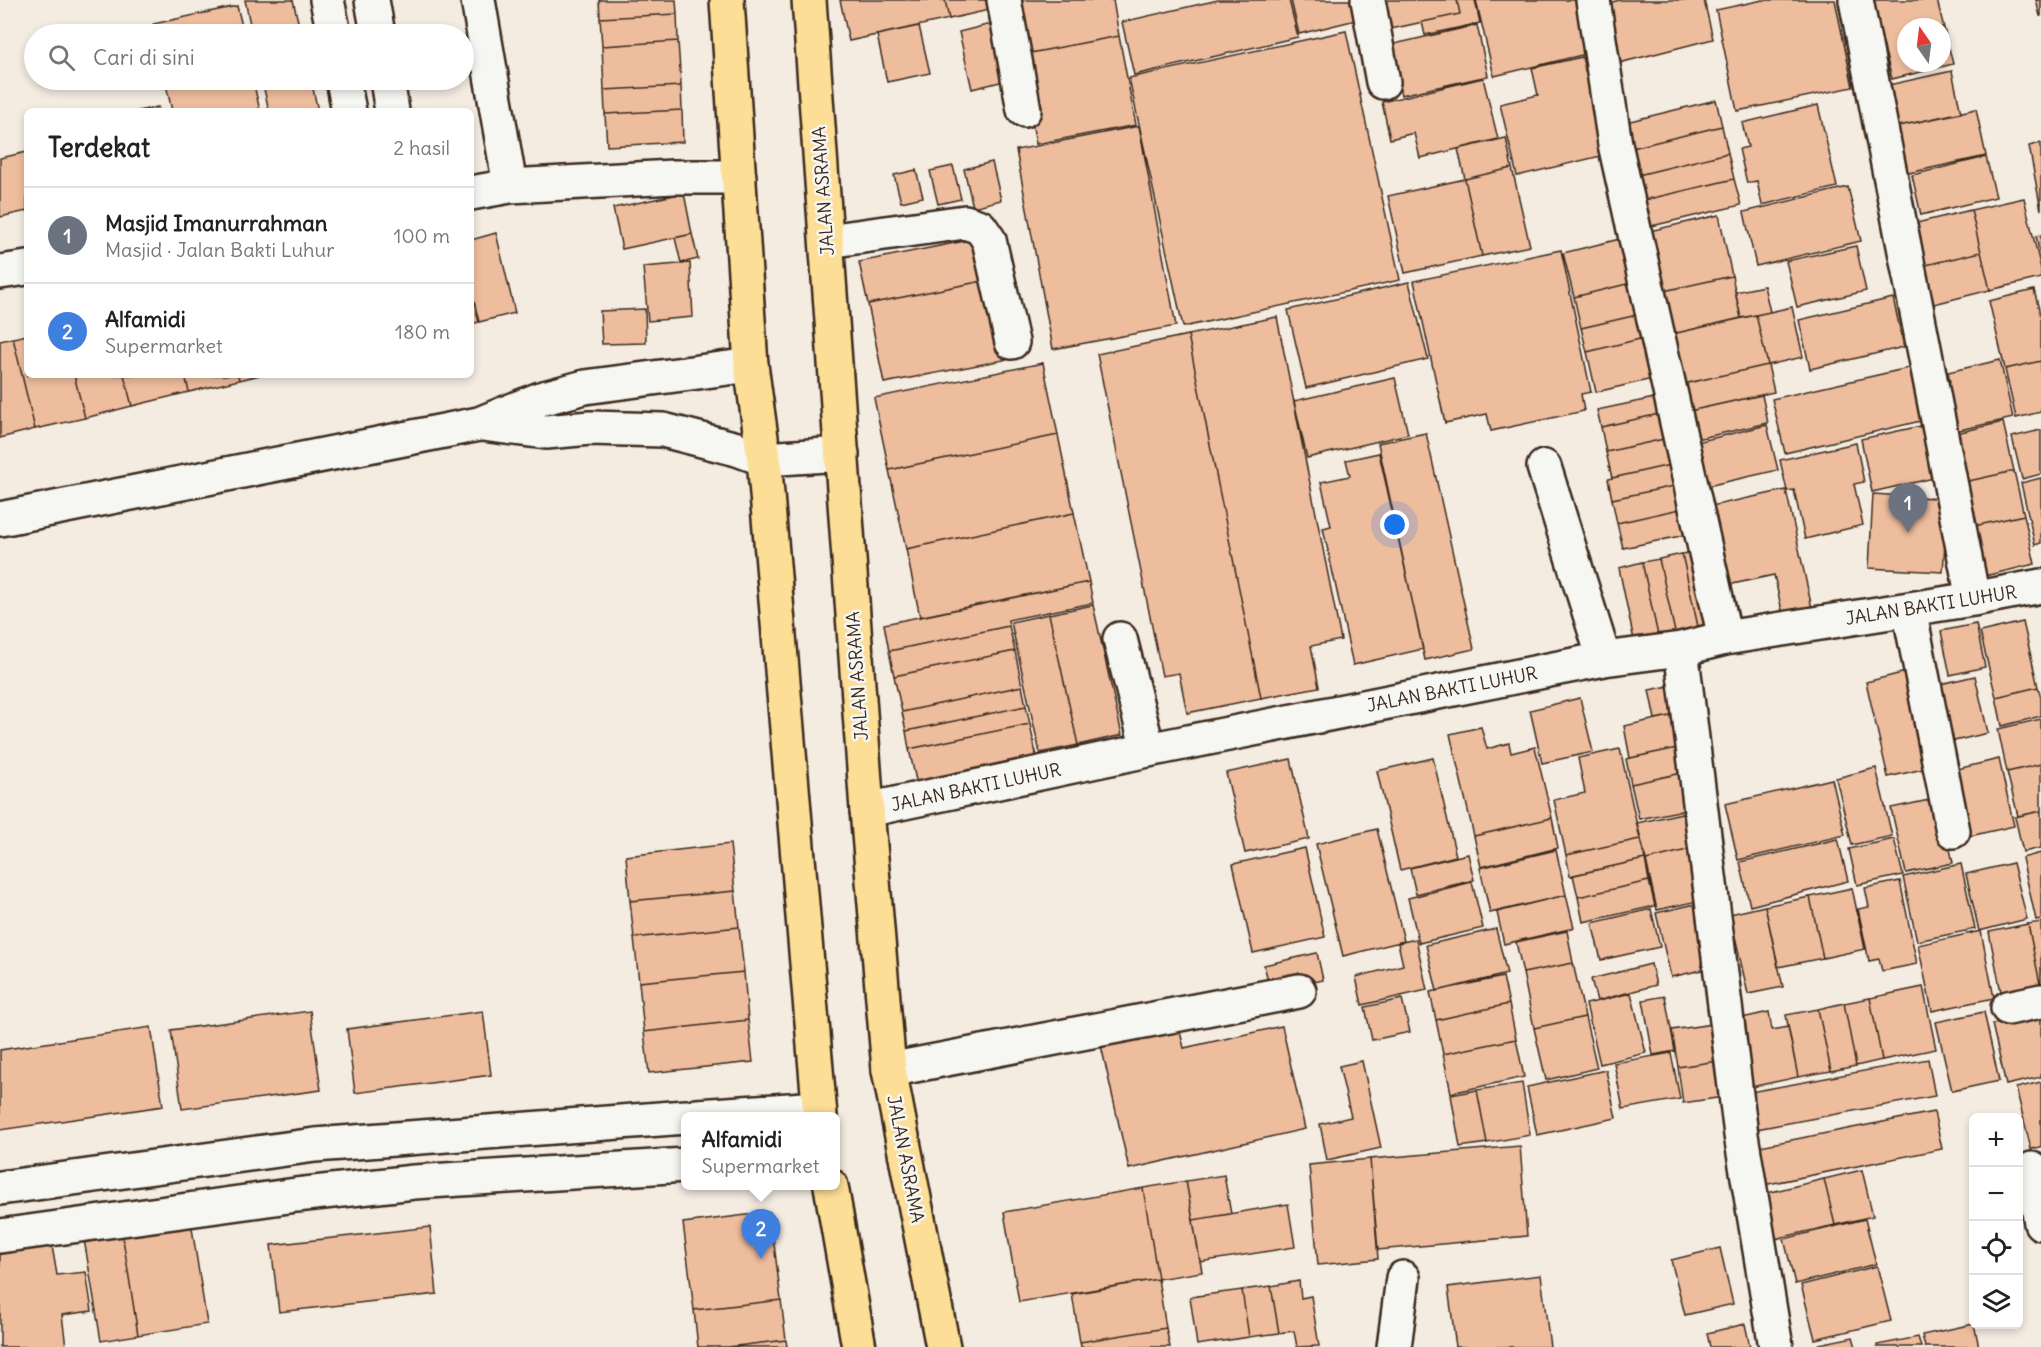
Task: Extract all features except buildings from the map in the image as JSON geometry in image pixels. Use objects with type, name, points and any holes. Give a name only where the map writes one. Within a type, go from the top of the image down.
[{"type":"highway","points":[[727,0],[751,365],[764,459],[819,1112]]},
{"type":"highway","name":"JALAN ASRAMA","points":[[809,0],[867,810],[889,1070],[943,1347]]},
{"type":"highway","points":[[832,1190],[859,1347]]},
{"type":"street","points":[[327,0],[332,24]]},
{"type":"street","points":[[372,0],[376,24]]},
{"type":"street","points":[[478,0],[510,186]]},
{"type":"street","points":[[1004,0],[1024,110]]},
{"type":"street","points":[[1368,0],[1383,82]]},
{"type":"street","points":[[1593,0],[1615,144],[1725,638]]},
{"type":"street","points":[[1856,0],[1973,599]]},
{"type":"street","points":[[345,90],[348,108]]},
{"type":"street","points":[[389,90],[392,108]]},
{"type":"street","points":[[474,192],[510,186],[673,177],[739,177]]},
{"type":"street","points":[[827,241],[965,222],[980,227],[989,240],[1012,342]]},
{"type":"street","points":[[0,272],[24,268]]},
{"type":"street","points":[[0,519],[479,424],[540,399],[585,387],[751,365]]},
{"type":"street","points":[[659,377],[663,430]]},
{"type":"street","points":[[479,424],[546,432],[590,428],[663,430],[737,449],[764,459],[842,454]]},
{"type":"street","points":[[1544,467],[1604,659]]},
{"type":"street","name":"JALAN BAKTI LUHUR","points":[[867,810],[1148,750],[1604,659],[1681,649],[1725,638],[2041,586]]},
{"type":"street","points":[[1909,609],[1953,831]]},
{"type":"street","points":[[1120,639],[1148,750]]},
{"type":"street","points":[[1681,649],[1741,1135],[1776,1347]]},
{"type":"street","points":[[889,1070],[1299,991]]},
{"type":"street","points":[[2008,1008],[2041,1001]]},
{"type":"street","points":[[0,1188],[315,1144],[681,1117]]},
{"type":"street","points":[[414,1182],[415,1136]]},
{"type":"street","points":[[0,1236],[414,1182],[681,1165]]},
{"type":"street","points":[[2032,1169],[2041,1223]]},
{"type":"street","points":[[1394,1347],[1403,1278]]},
{"type":"place","name":"Masjid Imanurrahman","points":[[1908,533]]},
{"type":"place","name":"Alfamidi","points":[[761,1259]]}]
